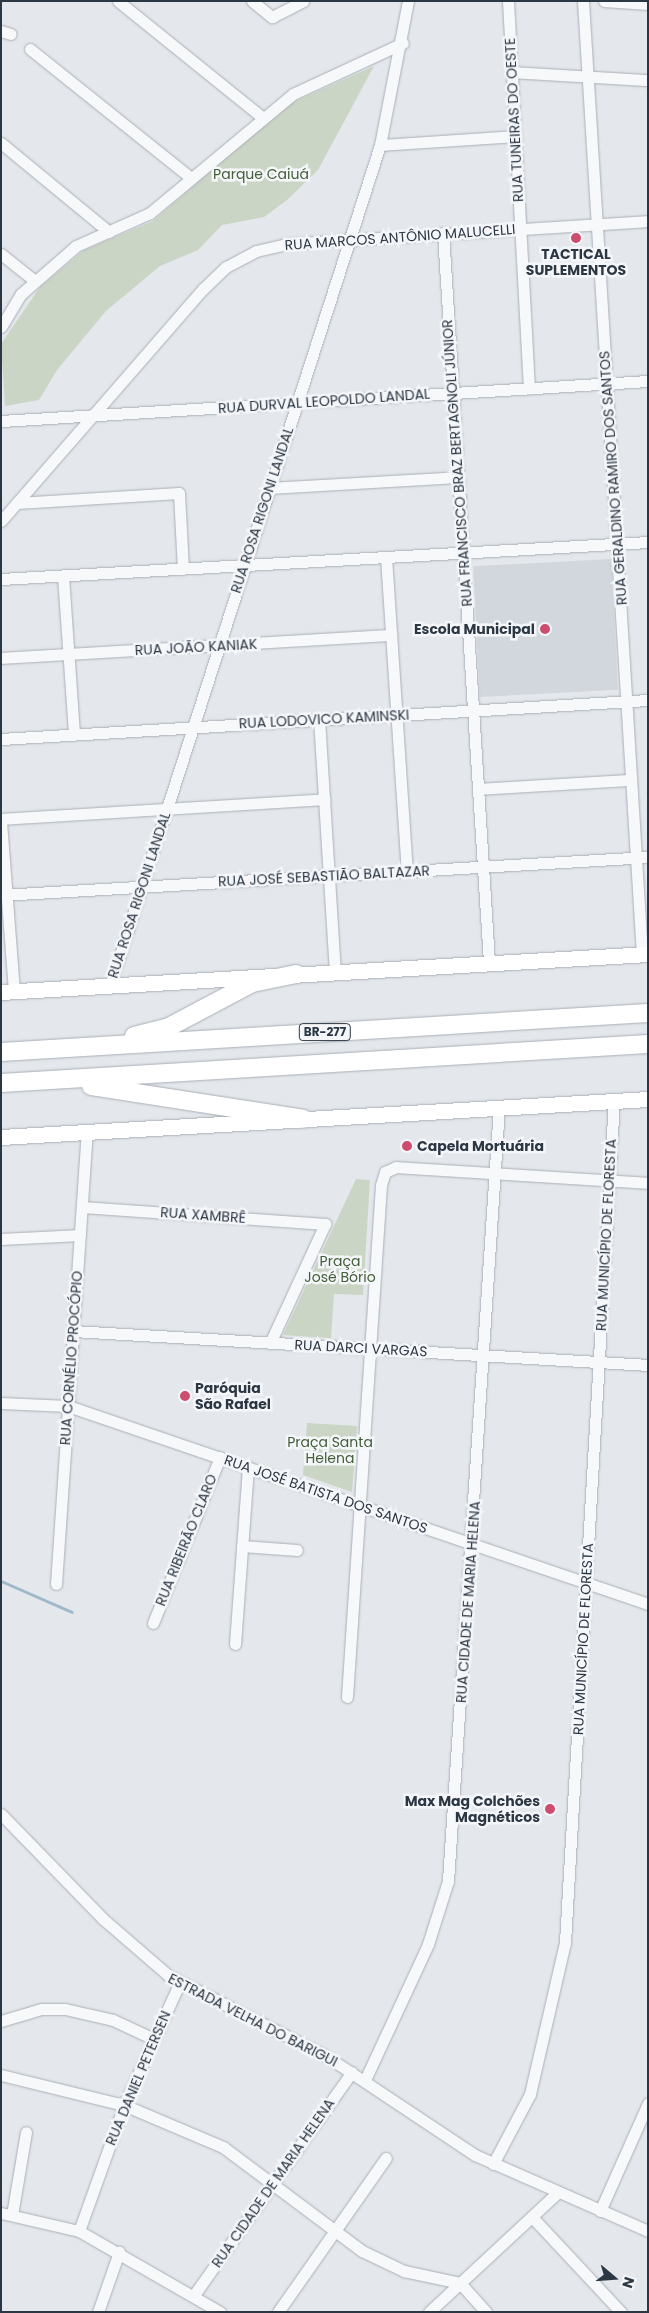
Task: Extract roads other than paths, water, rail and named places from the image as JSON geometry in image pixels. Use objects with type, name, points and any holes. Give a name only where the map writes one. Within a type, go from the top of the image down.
[{"type":"highway","points":[[81,1047],[169,1027],[238,988],[296,974]]},
{"type":"highway","name":"BR-277","points":[[1,1052],[648,1013]]},
{"type":"highway","name":"BR-277","points":[[1,1083],[648,1044]]},
{"type":"highway","points":[[46,1080],[303,1120]]},
{"type":"main road","points":[[8,992],[645,954]]},
{"type":"main road","points":[[1,1137],[648,1099]]},
{"type":"street","points":[[118,1],[263,118]]},
{"type":"street","points":[[252,1],[272,17],[302,1]]},
{"type":"street","name":"RUA ROSA RIGONI LANDAL","points":[[110,986],[380,145],[403,43],[408,1]]},
{"type":"street","name":"RUA TUNEIRAS DO OESTE","points":[[508,1],[530,388]]},
{"type":"street","name":"RUA GERALDINO RAMIRO DOS SANTOS","points":[[583,1],[631,780],[642,857],[645,954]]},
{"type":"street","points":[[604,1],[648,4]]},
{"type":"street","points":[[1,327],[35,281],[76,246],[144,217],[300,89],[403,43]]},
{"type":"street","points":[[30,49],[191,178]]},
{"type":"street","points":[[512,72],[648,80]]},
{"type":"street","points":[[380,145],[515,136]]},
{"type":"street","points":[[1,143],[109,232]]},
{"type":"street","name":"RUA MARCOS ANTÔNIO MALUCELLI","points":[[1,520],[226,268],[272,246],[349,239],[648,221]]},
{"type":"street","name":"RUA FRANCISCO BRAZ BERTAGNOLI JÚNIOR","points":[[442,233],[489,963]]},
{"type":"street","points":[[1,254],[35,281]]},
{"type":"street","name":"RUA DURVAL LEOPOLDO LANDAL","points":[[1,421],[648,381]]},
{"type":"street","points":[[269,488],[458,478]]},
{"type":"street","points":[[17,503],[178,494],[182,569]]},
{"type":"street","points":[[1,579],[648,542]]},
{"type":"street","points":[[386,557],[407,871]]},
{"type":"street","points":[[63,576],[74,734]]},
{"type":"street","name":"RUA JOÃO KANIAK","points":[[1,658],[391,635]]},
{"type":"street","name":"RUA LODOVICO KAMINSKI","points":[[1,738],[648,700]]},
{"type":"street","points":[[319,720],[335,972]]},
{"type":"street","points":[[478,789],[631,780]]},
{"type":"street","points":[[8,992],[1,820],[324,799]]},
{"type":"street","name":"RUA JOSÉ SEBASTIÃO BALTAZAR","points":[[4,895],[642,857]]},
{"type":"street","name":"RUA MUNICÍPIO DE FLORESTA","points":[[493,2164],[530,2094],[563,1960],[614,1101]]},
{"type":"street","name":"RUA CIDADE DE MARIA HELENA","points":[[365,2080],[428,1944],[448,1881],[499,1108]]},
{"type":"street","name":"RUA CORNÉLIO PROCÓPIO","points":[[56,1584],[87,1132]]},
{"type":"street","points":[[347,1698],[370,1349],[385,1172],[396,1167],[648,1183]]},
{"type":"street","name":"RUA XAMBRÊ","points":[[82,1208],[325,1224],[270,1343]]},
{"type":"street","points":[[1,1239],[80,1234]]},
{"type":"street","name":"RUA DARCI VARGAS","points":[[73,1331],[648,1365]]},
{"type":"street","name":"RUA JOSÉ BATISTA DOS SANTOS","points":[[1,1403],[68,1406],[648,1604]]},
{"type":"street","name":"RUA RIBEIRÃO CLARO","points":[[153,1623],[220,1458]]},
{"type":"street","points":[[235,1644],[248,1467]]},
{"type":"street","points":[[242,1546],[297,1550]]},
{"type":"street","name":"ESTRADA VELHA DO BARIGUI","points":[[1,1814],[122,1937],[180,1982],[352,2072],[493,2164],[648,2231]]},
{"type":"street","name":"RUA DANIEL PETERSEN","points":[[79,2231],[124,2105],[180,1982]]},
{"type":"street","points":[[1,2021],[41,2009],[65,2009],[113,2020],[154,2039]]},
{"type":"street","name":"RUA CIDADE DE MARIA HELENA","points":[[194,2295],[352,2072]]},
{"type":"street","points":[[1,2075],[124,2105],[223,2147],[335,2231],[390,2265],[460,2283],[486,2312]]},
{"type":"street","points":[[600,2211],[648,2103]]},
{"type":"street","points":[[26,2132],[7,2214],[79,2231],[194,2295],[220,2312]]},
{"type":"street","points":[[278,2312],[386,2158]]},
{"type":"street","points":[[429,2312],[557,2193]]},
{"type":"street","points":[[532,2216],[621,2312]]},
{"type":"street","points":[[98,2312],[118,2252]]},
{"type":"waterway","points":[[1,1581],[72,1612]]},
{"type":"place","name":"TACTICAL SUPLEMENTOS","points":[[576,238]]},
{"type":"place","name":"Escola Municipal","points":[[545,629]]},
{"type":"place","name":"Capela Mortuária","points":[[407,1146]]},
{"type":"place","name":"Paróquia São Rafael","points":[[185,1396]]},
{"type":"place","name":"Max Mag Colchões Magnéticos","points":[[550,1809]]},
{"type":"park label","name":"Parque Caiuá","points":[[261,174]]},
{"type":"park label","name":"Praça José Bório","points":[[340,1269]]},
{"type":"park label","name":"Praça Santa Helena","points":[[330,1450]]}]
